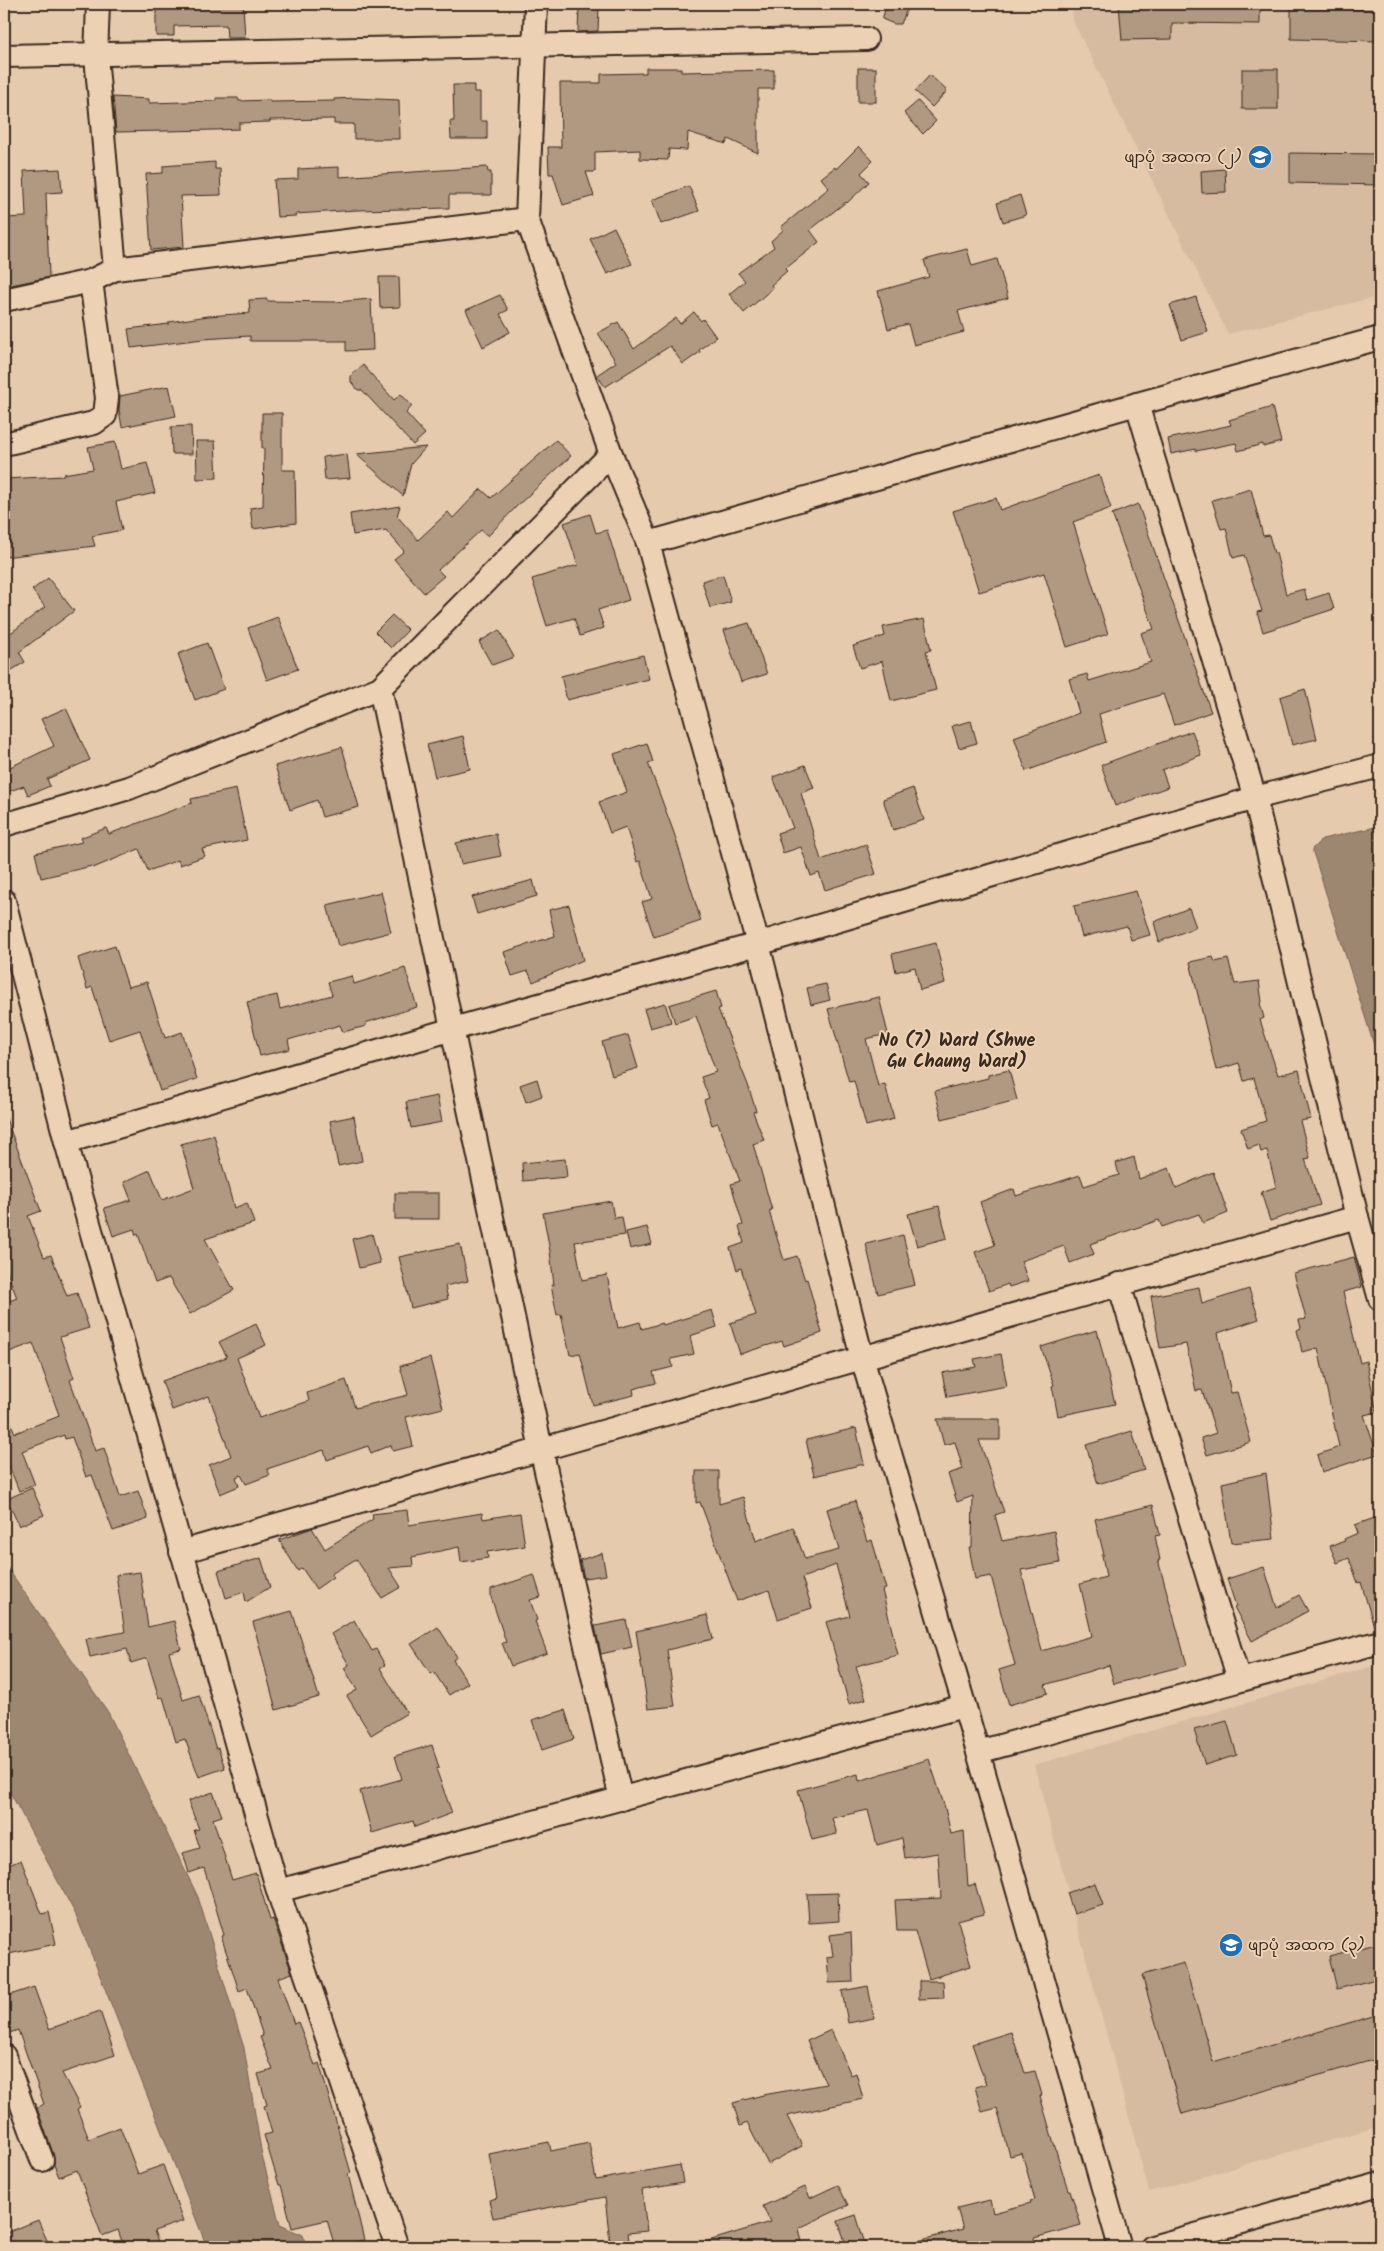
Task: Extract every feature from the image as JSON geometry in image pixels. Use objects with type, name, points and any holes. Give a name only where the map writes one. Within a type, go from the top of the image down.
[{"type":"street","points":[[98,4],[96,56],[114,270]]},
{"type":"street","points":[[536,4],[527,219],[611,454],[648,543],[758,944],[862,1358],[978,1752],[1120,2247]]},
{"type":"street","points":[[4,56],[96,56],[534,44],[866,39]]},
{"type":"street","points":[[4,300],[91,281],[114,270],[527,219]]},
{"type":"street","points":[[4,444],[94,423],[105,415],[107,398],[91,281]]},
{"type":"street","points":[[648,543],[1136,404],[1380,338]]},
{"type":"street","points":[[1136,404],[1255,798],[1357,1217],[1380,1299]]},
{"type":"street","points":[[4,825],[129,788],[380,688],[611,454]]},
{"type":"street","points":[[380,688],[540,1449],[621,1799]]},
{"type":"street","points":[[66,1142],[453,1029],[758,944],[1255,798],[1380,766]]},
{"type":"street","points":[[4,901],[66,1142],[278,1891],[397,2247]]},
{"type":"street","points":[[181,1552],[1357,1217]]},
{"type":"street","points":[[1119,1284],[1239,1680]]},
{"type":"street","points":[[978,1752],[1380,1642]]},
{"type":"street","points":[[278,1891],[964,1706]]},
{"type":"street","points":[[4,2056],[42,2160]]},
{"type":"street","points":[[1152,2247],[1380,2184]]},
{"type":"shaded area","name":"ဖျာပုံ အထက (၂)","points":[[1073,4],[1380,4],[1380,296],[1228,334],[1072,19]]},
{"type":"shaded area","points":[[1380,826],[1380,1064],[1312,849],[1322,839]]},
{"type":"shaded area","points":[[4,1563],[108,1712],[198,1897],[244,2048],[262,2156],[280,2225],[303,2235],[306,2247],[207,2247],[76,1915],[4,1781]]},
{"type":"shaded area","name":"ဖျာပုံ အထက (၃)","points":[[1380,1664],[1380,2126],[1149,2192],[1034,1765]]},
{"type":"building","points":[[156,4],[243,4],[245,38],[227,38],[226,25],[174,26],[174,36],[156,36]]},
{"type":"building","points":[[887,4],[909,4],[901,24],[894,24],[882,19]]},
{"type":"building","points":[[1119,4],[1260,6],[1260,24],[1172,23],[1172,39],[1122,40]]},
{"type":"building","points":[[579,6],[599,7],[598,31],[578,32]]},
{"type":"building","points":[[1291,8],[1380,10],[1380,41],[1291,39]]},
{"type":"building","points":[[646,68],[681,68],[681,72],[774,70],[774,89],[758,89],[758,153],[728,139],[726,144],[688,132],[687,150],[669,149],[668,160],[640,159],[640,150],[595,152],[595,172],[586,172],[594,196],[563,205],[553,174],[549,174],[548,147],[561,147],[560,83],[601,83],[601,74],[646,73]]},
{"type":"building","points":[[858,68],[876,68],[876,102],[858,102]]},
{"type":"building","points":[[1242,69],[1278,69],[1278,109],[1242,109]]},
{"type":"building","points":[[930,75],[947,91],[932,107],[915,91]]},
{"type":"building","points":[[453,85],[474,85],[474,92],[480,92],[480,121],[487,121],[487,139],[451,139],[450,121],[454,121]]},
{"type":"building","points":[[113,97],[149,99],[149,103],[216,101],[216,98],[238,98],[239,101],[270,100],[270,102],[334,101],[334,99],[354,98],[399,100],[400,139],[354,139],[354,124],[334,124],[334,119],[270,120],[270,122],[239,123],[239,129],[116,132]]},
{"type":"building","points":[[918,101],[936,121],[923,134],[904,113]]},
{"type":"building","points":[[859,146],[873,161],[861,173],[869,182],[847,203],[810,230],[819,242],[785,269],[787,271],[771,285],[773,288],[744,313],[729,294],[745,281],[738,273],[774,247],[771,241],[783,230],[781,227],[829,188],[821,178],[835,167],[836,169]]},
{"type":"building","points":[[1290,153],[1380,154],[1380,185],[1290,183]]},
{"type":"building","points":[[215,162],[215,169],[220,169],[221,195],[181,196],[184,247],[151,250],[146,174],[163,173],[163,166]]},
{"type":"building","points":[[339,167],[339,177],[487,167],[488,172],[491,172],[491,195],[449,195],[449,208],[357,210],[277,217],[274,180],[298,179],[298,169]]},
{"type":"building","points":[[60,169],[62,192],[46,193],[49,277],[7,286],[4,218],[26,217],[24,171]]},
{"type":"building","points":[[1225,169],[1226,192],[1202,193],[1201,171]]},
{"type":"building","points":[[689,186],[699,211],[661,224],[652,200]]},
{"type":"building","points":[[1020,195],[1026,215],[1003,222],[997,203]]},
{"type":"building","points":[[614,227],[632,264],[607,274],[590,239]]},
{"type":"building","points":[[967,249],[972,266],[997,259],[1008,298],[958,311],[964,332],[914,345],[908,324],[888,329],[878,291],[929,277],[924,260]]},
{"type":"building","points":[[379,277],[399,277],[400,307],[380,308]]},
{"type":"building","points":[[500,295],[508,310],[500,314],[510,332],[483,347],[466,310]]},
{"type":"building","points":[[1196,297],[1208,332],[1182,340],[1170,305]]},
{"type":"building","points":[[267,299],[267,301],[336,302],[371,299],[373,350],[346,351],[346,341],[250,341],[250,336],[203,339],[131,348],[128,329],[169,324],[169,322],[208,316],[250,313],[249,300]]},
{"type":"building","points":[[694,312],[701,321],[703,319],[716,337],[699,350],[700,352],[683,364],[670,346],[605,387],[597,375],[616,362],[598,333],[618,322],[634,349],[676,318],[680,324]]},
{"type":"building","points":[[363,365],[394,400],[401,394],[412,406],[406,413],[425,434],[413,445],[362,390],[358,390],[351,382],[351,375]]},
{"type":"building","points":[[169,386],[176,416],[122,427],[119,410],[120,396]]},
{"type":"building","points":[[1272,407],[1281,442],[1263,447],[1263,444],[1238,451],[1236,443],[1171,454],[1168,439],[1231,425],[1229,420]]},
{"type":"building","points":[[262,413],[282,413],[282,470],[295,470],[296,523],[253,529],[250,508],[263,506],[264,448],[262,448]]},
{"type":"building","points":[[191,426],[192,454],[172,454],[171,427]]},
{"type":"building","points":[[556,440],[571,456],[488,536],[481,530],[438,570],[444,576],[424,593],[394,559],[404,551],[386,530],[353,535],[350,514],[400,506],[397,516],[418,540],[448,512],[453,518],[481,489],[491,498]]},
{"type":"building","points":[[196,441],[215,441],[217,478],[197,479]]},
{"type":"building","points":[[115,442],[121,469],[147,463],[155,493],[116,502],[122,530],[92,536],[95,546],[4,557],[4,479],[63,476],[63,474],[93,469],[88,447]]},
{"type":"building","points":[[426,447],[411,464],[403,496],[356,454]]},
{"type":"building","points":[[347,454],[350,478],[325,480],[323,457]]},
{"type":"building","points":[[1099,475],[1111,508],[1073,522],[1108,634],[1067,647],[1044,573],[979,592],[953,511],[996,498],[1000,510]]},
{"type":"building","points":[[1251,489],[1263,536],[1269,535],[1274,553],[1276,553],[1286,594],[1304,589],[1307,600],[1329,593],[1334,609],[1263,632],[1257,612],[1262,611],[1244,555],[1233,558],[1226,528],[1221,529],[1212,500]]},
{"type":"building","points":[[1138,504],[1211,712],[1174,725],[1163,694],[1099,714],[1106,742],[1026,771],[1014,737],[1079,713],[1069,679],[1087,674],[1089,681],[1151,662],[1141,633],[1154,629],[1112,514]]},
{"type":"building","points":[[590,514],[596,533],[607,530],[629,600],[598,610],[604,628],[580,636],[574,618],[547,626],[532,579],[578,565],[564,523]]},
{"type":"building","points":[[723,575],[731,602],[710,608],[702,581]]},
{"type":"building","points":[[48,578],[74,611],[19,652],[25,662],[4,675],[4,628],[8,635],[45,607],[32,590]]},
{"type":"building","points":[[392,615],[408,630],[391,648],[375,632]]},
{"type":"building","points":[[278,617],[298,669],[267,680],[248,628]]},
{"type":"building","points":[[924,619],[931,650],[926,651],[936,690],[891,701],[882,661],[860,668],[853,646],[885,636],[883,627]]},
{"type":"building","points":[[749,623],[767,674],[741,682],[724,630]]},
{"type":"building","points":[[499,630],[514,657],[492,665],[479,642]]},
{"type":"building","points":[[207,643],[224,689],[195,700],[178,654]]},
{"type":"building","points":[[643,655],[649,679],[567,700],[561,676]]},
{"type":"building","points":[[1305,689],[1317,739],[1292,745],[1280,697]]},
{"type":"building","points":[[66,708],[90,760],[47,779],[50,786],[28,795],[24,786],[4,793],[4,770],[54,746],[41,719]]},
{"type":"building","points":[[971,721],[977,743],[959,748],[952,726]]},
{"type":"building","points":[[1192,731],[1201,755],[1162,770],[1168,787],[1115,806],[1101,765]]},
{"type":"building","points":[[463,736],[470,769],[435,777],[427,745]]},
{"type":"building","points":[[647,743],[653,762],[648,763],[674,833],[701,921],[654,937],[642,902],[652,899],[640,861],[637,862],[626,827],[610,833],[599,802],[627,792],[614,754]]},
{"type":"building","points":[[342,747],[359,807],[322,817],[317,800],[290,810],[275,766]]},
{"type":"building","points":[[805,765],[814,788],[801,793],[821,860],[866,844],[876,874],[825,890],[819,873],[811,876],[801,847],[783,853],[777,833],[793,828],[773,777]]},
{"type":"building","points":[[913,788],[924,820],[893,830],[883,799]]},
{"type":"building","points":[[236,789],[247,840],[202,849],[205,856],[180,865],[178,860],[148,871],[139,849],[93,868],[92,866],[41,878],[35,853],[82,842],[80,838],[106,828],[109,834],[192,803],[191,799]]},
{"type":"building","points":[[496,834],[501,856],[461,864],[456,843]]},
{"type":"building","points":[[533,880],[537,896],[477,914],[472,897]]},
{"type":"building","points":[[1136,891],[1150,935],[1131,940],[1127,926],[1082,937],[1074,906]]},
{"type":"building","points":[[381,892],[391,932],[338,946],[327,905]]},
{"type":"building","points":[[569,905],[583,960],[533,982],[528,971],[512,976],[504,952],[555,936],[549,910]]},
{"type":"building","points":[[1189,908],[1196,927],[1159,942],[1154,922]]},
{"type":"building","points":[[936,943],[945,983],[920,990],[915,967],[896,972],[892,954]]},
{"type":"building","points":[[115,946],[128,987],[147,982],[165,1038],[182,1032],[197,1079],[160,1091],[140,1030],[109,1040],[92,987],[87,989],[78,958]]},
{"type":"building","points":[[1213,957],[1215,962],[1228,959],[1235,984],[1259,981],[1262,1002],[1260,1003],[1264,1018],[1260,1020],[1278,1075],[1299,1070],[1311,1119],[1300,1121],[1310,1158],[1305,1159],[1320,1205],[1270,1221],[1261,1192],[1276,1187],[1267,1150],[1261,1152],[1259,1145],[1248,1149],[1241,1129],[1266,1121],[1254,1078],[1244,1081],[1239,1063],[1216,1070],[1190,962]]},
{"type":"building","points":[[405,968],[417,1007],[365,1023],[366,1026],[343,1032],[340,1025],[288,1040],[290,1049],[260,1056],[247,1002],[277,995],[280,1009],[332,995],[328,982],[352,976],[354,984]]},
{"type":"building","points":[[826,984],[830,1000],[811,1005],[807,988]]},
{"type":"building","points":[[716,991],[721,1008],[718,1009],[748,1085],[756,1111],[753,1112],[764,1140],[753,1144],[772,1210],[769,1211],[777,1238],[784,1260],[797,1256],[805,1280],[807,1279],[822,1333],[784,1346],[782,1341],[740,1354],[730,1323],[756,1315],[741,1268],[737,1270],[730,1248],[744,1243],[739,1226],[743,1225],[731,1184],[740,1181],[718,1123],[712,1125],[704,1100],[709,1098],[701,1077],[716,1072],[696,1016],[675,1023],[669,1005]]},
{"type":"building","points":[[879,997],[888,1034],[866,1039],[878,1086],[885,1084],[894,1119],[866,1126],[854,1081],[849,1082],[828,1009]]},
{"type":"building","points":[[665,1003],[671,1022],[650,1028],[644,1009]]},
{"type":"building","points":[[628,1035],[638,1068],[612,1076],[602,1042]]},
{"type":"building","points":[[1009,1070],[1017,1100],[942,1119],[935,1091],[988,1078],[988,1075]]},
{"type":"building","points":[[537,1079],[542,1096],[526,1102],[520,1085]]},
{"type":"building","points":[[437,1096],[442,1122],[411,1128],[406,1102]]},
{"type":"building","points":[[5,1116],[41,1211],[28,1216],[44,1257],[51,1255],[67,1296],[77,1293],[89,1328],[60,1337],[74,1378],[70,1380],[95,1451],[104,1448],[120,1497],[138,1491],[148,1519],[113,1531],[92,1475],[86,1477],[72,1437],[65,1439],[64,1435],[22,1451],[35,1485],[19,1491],[6,1458],[4,1458],[4,1407],[15,1433],[59,1415],[33,1343],[4,1354],[4,1303],[17,1298],[4,1264]]},
{"type":"building","points":[[354,1116],[362,1161],[338,1166],[330,1121]]},
{"type":"building","points":[[214,1135],[234,1208],[247,1203],[254,1223],[205,1239],[234,1290],[190,1314],[169,1278],[155,1283],[138,1234],[136,1235],[134,1229],[113,1236],[104,1208],[131,1200],[124,1182],[150,1170],[162,1200],[194,1188],[181,1144]]},
{"type":"building","points":[[1134,1157],[1139,1179],[1169,1168],[1176,1188],[1213,1172],[1228,1213],[1203,1223],[1199,1214],[1162,1227],[1159,1220],[1090,1244],[1094,1254],[1070,1263],[1064,1246],[1021,1261],[1028,1281],[1009,1287],[1008,1284],[989,1291],[975,1252],[995,1245],[980,1202],[1014,1189],[1016,1196],[1080,1175],[1084,1186],[1119,1175],[1116,1163]]},
{"type":"building","points":[[565,1159],[567,1177],[523,1181],[522,1163]]},
{"type":"building","points":[[395,1193],[439,1193],[439,1219],[395,1219]]},
{"type":"building","points":[[611,1201],[614,1218],[622,1217],[625,1235],[575,1242],[582,1280],[607,1275],[618,1328],[640,1322],[642,1329],[662,1323],[663,1325],[712,1310],[717,1327],[690,1336],[694,1354],[671,1359],[673,1367],[653,1372],[656,1383],[633,1389],[634,1395],[593,1405],[580,1353],[570,1355],[561,1314],[557,1315],[551,1285],[554,1285],[543,1213]]},
{"type":"building","points":[[939,1206],[947,1238],[917,1246],[908,1214]]},
{"type":"building","points":[[647,1227],[652,1244],[630,1249],[626,1232]]},
{"type":"building","points":[[372,1234],[380,1263],[359,1268],[352,1239]]},
{"type":"building","points":[[903,1235],[915,1285],[878,1294],[866,1244]]},
{"type":"building","points":[[460,1244],[468,1281],[445,1286],[448,1299],[411,1308],[399,1257]]},
{"type":"building","points":[[1354,1257],[1362,1287],[1343,1292],[1360,1363],[1366,1361],[1377,1412],[1364,1415],[1377,1454],[1322,1472],[1317,1455],[1339,1447],[1318,1348],[1302,1352],[1297,1330],[1301,1328],[1299,1320],[1306,1319],[1294,1273]]},
{"type":"building","points":[[1199,1287],[1202,1304],[1249,1289],[1259,1319],[1218,1333],[1231,1393],[1237,1392],[1251,1442],[1207,1455],[1201,1438],[1216,1433],[1202,1390],[1196,1391],[1186,1344],[1160,1348],[1151,1296]]},
{"type":"building","points":[[256,1324],[266,1345],[237,1358],[259,1418],[309,1401],[307,1393],[346,1380],[355,1408],[408,1395],[400,1366],[430,1358],[443,1408],[406,1417],[413,1446],[393,1451],[391,1445],[371,1453],[368,1446],[327,1460],[324,1450],[267,1469],[270,1475],[246,1484],[241,1475],[236,1477],[239,1486],[220,1494],[209,1465],[231,1456],[209,1396],[172,1410],[162,1381],[227,1357],[219,1342]]},
{"type":"building","points":[[1097,1330],[1115,1404],[1058,1416],[1052,1386],[1054,1385],[1041,1347]]},
{"type":"building","points":[[1001,1354],[1007,1386],[947,1397],[942,1373],[976,1367],[974,1359]]},
{"type":"building","points":[[937,1419],[1000,1419],[1000,1440],[979,1440],[1004,1512],[995,1515],[1002,1541],[1054,1531],[1060,1563],[1021,1570],[1042,1651],[1092,1636],[1080,1584],[1106,1577],[1102,1555],[1104,1555],[1095,1519],[1153,1505],[1160,1535],[1155,1536],[1160,1560],[1158,1560],[1187,1665],[1114,1684],[1109,1665],[1045,1685],[1048,1693],[1009,1705],[999,1670],[1015,1665],[991,1576],[975,1579],[969,1547],[972,1547],[973,1496],[957,1502],[948,1474],[963,1469],[955,1442],[944,1445]]},
{"type":"building","points":[[856,1428],[864,1464],[814,1476],[806,1440]]},
{"type":"building","points":[[1132,1431],[1144,1470],[1098,1484],[1086,1445]]},
{"type":"building","points":[[696,1471],[719,1471],[719,1504],[743,1497],[756,1541],[793,1527],[805,1559],[839,1550],[827,1509],[855,1501],[867,1542],[872,1540],[886,1589],[882,1590],[898,1655],[856,1666],[866,1699],[849,1704],[826,1622],[850,1616],[836,1565],[802,1578],[812,1608],[778,1619],[769,1590],[737,1601],[700,1502],[696,1503]]},
{"type":"building","points":[[1266,1473],[1274,1539],[1231,1543],[1222,1483]]},
{"type":"building","points":[[32,1488],[44,1515],[19,1526],[7,1499]]},
{"type":"building","points":[[407,1510],[409,1525],[482,1513],[483,1519],[520,1513],[525,1546],[487,1552],[488,1558],[461,1562],[459,1547],[412,1557],[413,1566],[389,1568],[401,1587],[382,1598],[356,1559],[331,1574],[333,1577],[316,1589],[302,1568],[298,1571],[279,1540],[312,1528],[325,1549],[373,1519],[372,1514]]},
{"type":"building","points":[[1380,1516],[1380,1629],[1375,1630],[1361,1582],[1358,1583],[1349,1558],[1337,1563],[1330,1546],[1345,1541],[1344,1539],[1358,1533],[1355,1525]]},
{"type":"building","points":[[602,1553],[606,1575],[584,1578],[580,1560]]},
{"type":"building","points":[[261,1558],[270,1587],[246,1602],[244,1592],[226,1598],[218,1571]]},
{"type":"building","points":[[1264,1567],[1277,1608],[1299,1595],[1308,1611],[1252,1641],[1234,1607],[1236,1606],[1227,1579]]},
{"type":"building","points":[[140,1572],[148,1627],[174,1621],[181,1649],[169,1652],[183,1700],[199,1695],[216,1749],[218,1748],[225,1768],[199,1777],[185,1739],[176,1742],[163,1697],[159,1698],[147,1658],[131,1663],[127,1649],[90,1657],[86,1639],[125,1632],[116,1575]]},
{"type":"building","points":[[534,1575],[541,1597],[530,1600],[537,1620],[535,1621],[547,1653],[511,1666],[502,1643],[506,1642],[491,1597],[491,1589]]},
{"type":"building","points":[[292,1611],[319,1697],[276,1710],[253,1622]]},
{"type":"building","points":[[707,1615],[713,1639],[667,1650],[675,1706],[648,1709],[636,1631]]},
{"type":"building","points":[[354,1620],[372,1651],[376,1649],[385,1665],[380,1668],[407,1713],[371,1735],[347,1696],[357,1690],[344,1668],[349,1665],[331,1634]]},
{"type":"building","points":[[626,1620],[632,1647],[601,1654],[595,1626]]},
{"type":"building","points":[[438,1627],[457,1657],[453,1660],[468,1683],[449,1695],[434,1672],[431,1674],[411,1644]]},
{"type":"building","points":[[565,1710],[574,1739],[542,1750],[532,1720]]},
{"type":"building","points":[[1227,1721],[1237,1755],[1205,1765],[1194,1730]]},
{"type":"building","points":[[432,1745],[439,1768],[436,1769],[452,1813],[415,1827],[413,1821],[372,1833],[360,1791],[402,1779],[395,1756]]},
{"type":"building","points":[[929,1759],[945,1808],[951,1834],[964,1831],[968,1886],[975,1884],[984,1914],[958,1921],[971,1966],[929,1979],[915,1931],[897,1931],[895,1900],[941,1898],[938,1853],[905,1858],[902,1838],[877,1845],[868,1810],[832,1818],[837,1834],[812,1840],[798,1790],[858,1774],[859,1781]]},
{"type":"building","points":[[213,1792],[222,1816],[213,1819],[232,1880],[256,1873],[270,1920],[273,1919],[292,1973],[278,1978],[294,2024],[298,2022],[315,2065],[319,2063],[351,2173],[348,2174],[364,2240],[335,2247],[327,2220],[292,2228],[281,2185],[279,2185],[264,2135],[272,2133],[264,2106],[267,2105],[258,2074],[273,2070],[260,2037],[263,2036],[247,1988],[239,1991],[221,1936],[224,1935],[204,1868],[189,1873],[183,1853],[200,1848],[194,1830],[199,1829],[188,1801]]},
{"type":"building","points":[[21,1860],[42,1914],[49,1912],[56,1944],[4,1955],[4,1867]]},
{"type":"building","points":[[1095,1883],[1103,1905],[1074,1914],[1067,1893]]},
{"type":"building","points":[[838,1893],[839,1921],[809,1923],[807,1894]]},
{"type":"building","points":[[851,1932],[853,1982],[829,1983],[827,1957],[833,1956],[830,1935]]},
{"type":"building","points":[[1380,1943],[1380,1978],[1337,1989],[1329,1956]]},
{"type":"building","points":[[1184,1963],[1213,2062],[1380,2014],[1380,2058],[1182,2114],[1142,1975]]},
{"type":"building","points":[[919,1981],[943,1981],[944,1998],[919,1999]]},
{"type":"building","points":[[868,1986],[874,2018],[848,2023],[842,1991]]},
{"type":"building","points":[[34,1987],[49,2029],[100,2011],[115,2055],[62,2073],[80,2107],[77,2109],[89,2139],[120,2127],[138,2174],[163,2165],[183,2221],[154,2231],[160,2247],[124,2247],[118,2230],[102,2236],[77,2170],[59,2177],[54,2165],[54,2156],[37,2108],[44,2104],[18,2030],[4,2035],[4,1997]]},
{"type":"building","points":[[831,2030],[851,2075],[856,2073],[863,2099],[787,2116],[802,2146],[768,2164],[747,2123],[740,2126],[733,2103],[763,2095],[826,2084],[807,2041]]},
{"type":"building","points":[[1011,2032],[1025,2073],[1035,2071],[1042,2095],[1040,2096],[1060,2164],[1081,2225],[1010,2247],[918,2247],[918,2241],[963,2229],[957,2208],[990,2200],[993,2213],[1031,2203],[1030,2201],[1035,2200],[1022,2153],[1010,2156],[997,2108],[982,2112],[975,2087],[986,2084],[972,2044]]},
{"type":"building","points":[[549,2142],[551,2151],[589,2143],[596,2180],[680,2165],[683,2183],[642,2190],[647,2231],[628,2233],[629,2240],[610,2242],[605,2197],[493,2218],[489,2200],[497,2198],[489,2154]]},
{"type":"building","points":[[838,2185],[848,2205],[799,2228],[803,2247],[703,2247],[702,2243],[770,2222],[763,2206],[805,2187],[810,2198]]},
{"type":"building","points":[[856,2215],[866,2247],[847,2247],[838,2221]]},
{"type":"building","points":[[38,2220],[50,2247],[4,2247],[4,2234]]},
{"type":"place","name":"ဖျာပုံ အထက (၂)","points":[[1260,157]]},
{"type":"place","name":"ဖျာပုံ အထက (၃)","points":[[1231,1945]]},
{"type":"district","name":"No (7) Ward (Shwe Gu Chaung Ward)","points":[[957,1050]]}]
